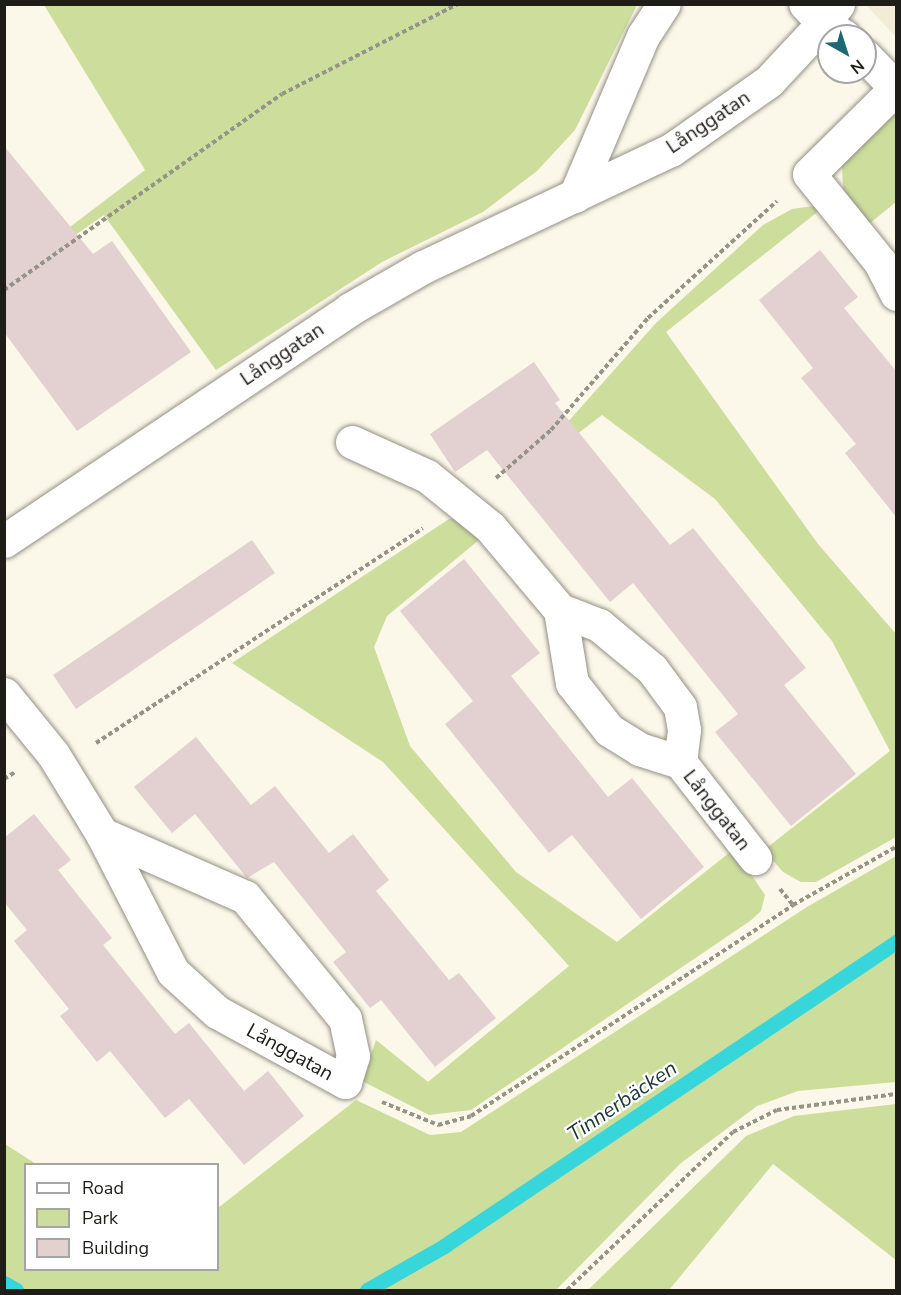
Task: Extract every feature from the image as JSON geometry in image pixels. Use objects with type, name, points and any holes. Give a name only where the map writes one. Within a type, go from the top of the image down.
[{"type":"street","points":[[575,196],[644,36],[664,4]]},
{"type":"street","name":"Långgatan","points":[[4,541],[350,309],[423,267],[671,150],[768,81],[827,17]]},
{"type":"street","points":[[877,68],[896,88],[809,174],[888,268],[897,294]]},
{"type":"street","name":"Långgatan","points":[[352,442],[427,476],[464,501],[560,610],[599,625],[652,669],[680,707],[684,730],[680,762]]},
{"type":"street","name":"Långgatan","points":[[560,610],[572,683],[603,722],[639,749],[680,762],[755,858]]},
{"type":"street","name":"Långgatan","points":[[4,694],[52,754],[102,834],[173,972],[217,1012],[345,1082],[353,1056],[345,1018],[244,897],[102,834]]},
{"type":"path","points":[[4,290],[282,94],[458,4]]},
{"type":"path","points":[[345,1082],[419,1121],[438,1125],[471,1116],[792,905],[897,847]]},
{"type":"path","points":[[567,1290],[733,1132],[777,1110],[897,1094]]},
{"type":"shaded area","points":[[866,5],[896,5],[896,37]]},
{"type":"green space","points":[[44,5],[637,5],[575,130],[537,171],[483,212],[382,262],[216,370],[104,215],[5,284],[8,274],[145,170]]},
{"type":"green space","points":[[896,103],[896,202],[869,224],[843,190],[842,164]]},
{"type":"green space","points":[[813,206],[820,210],[666,332],[818,544],[896,634],[896,837],[816,882],[801,882],[783,872],[764,850],[890,751],[832,641],[715,499],[602,415],[563,445],[566,424],[656,323],[763,225],[792,209]]},
{"type":"green space","points":[[462,517],[485,535],[387,616],[374,647],[410,746],[516,872],[617,942],[734,849],[765,895],[761,911],[750,921],[471,1110],[429,1115],[362,1081],[376,1040],[428,1082],[569,966],[383,762],[232,663],[449,519]]},
{"type":"green space","points":[[896,856],[896,1082],[798,1091],[757,1106],[681,1163],[556,1290],[5,1290],[5,1144],[34,1163],[24,1163],[24,1271],[219,1271],[219,1207],[356,1100],[430,1135],[461,1132],[807,907]]},
{"type":"green space","points":[[896,1104],[896,1260],[773,1164],[669,1290],[588,1290],[746,1136],[794,1116]]},
{"type":"building","points":[[4,146],[93,254],[112,241],[191,352],[77,431],[4,332]]},
{"type":"building","points":[[820,250],[858,297],[844,308],[897,372],[897,518],[845,453],[856,444],[801,378],[813,368],[759,300]]},
{"type":"building","points":[[534,362],[560,400],[555,403],[670,545],[693,528],[806,668],[784,685],[856,774],[791,826],[715,732],[738,714],[633,583],[610,602],[487,450],[455,472],[430,434]]},
{"type":"building","points":[[252,540],[275,573],[76,709],[53,675]]},
{"type":"building","points":[[464,559],[540,653],[511,676],[608,797],[632,778],[704,867],[641,919],[572,835],[549,853],[445,724],[473,701],[400,611]]},
{"type":"building","points":[[196,737],[251,805],[275,786],[329,853],[353,834],[389,880],[376,891],[449,980],[459,973],[496,1018],[435,1067],[381,1000],[370,1008],[333,962],[346,952],[274,862],[247,878],[195,814],[172,833],[134,787]]},
{"type":"building","points":[[34,814],[71,860],[58,870],[112,938],[103,945],[175,1034],[189,1023],[244,1091],[268,1071],[304,1116],[244,1165],[189,1099],[165,1118],[110,1051],[97,1062],[60,1016],[69,1009],[14,941],[27,930],[4,902],[4,838]]},
{"type":"waterway","name":"Tinnerbäcken","points":[[367,1290],[444,1246],[896,942]]},
{"type":"waterway","name":"Tinnerbäcken","points":[[4,1283],[16,1290]]}]
